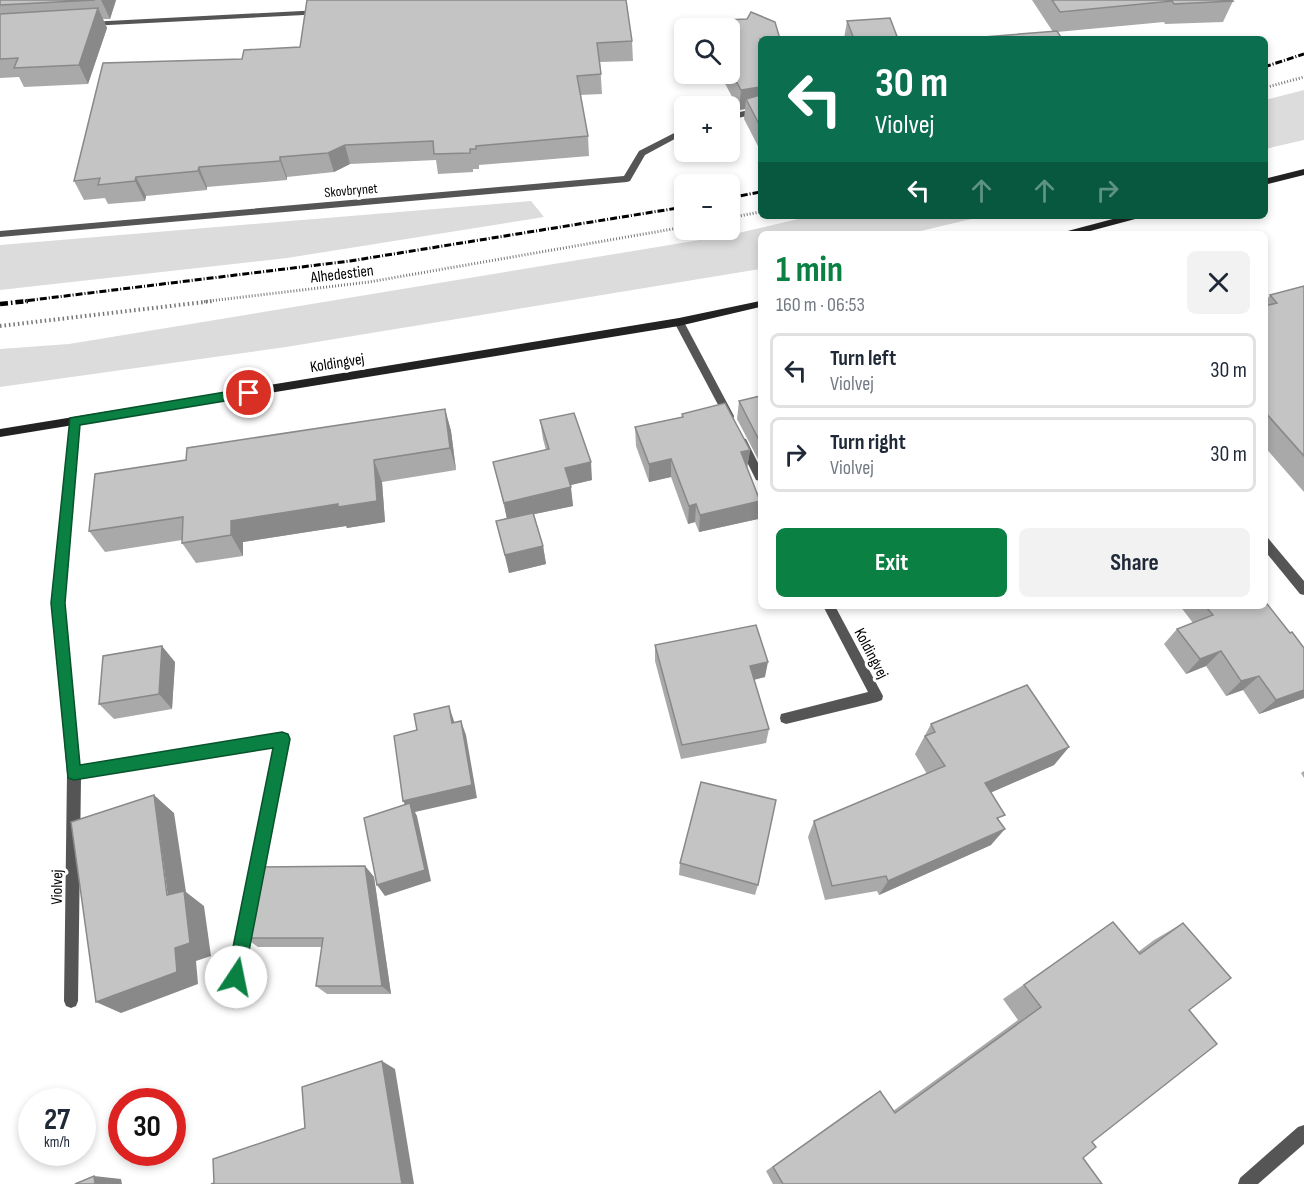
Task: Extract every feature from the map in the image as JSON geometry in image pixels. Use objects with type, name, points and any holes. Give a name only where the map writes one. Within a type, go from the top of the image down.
[{"type":"street","points":[[83,24],[330,11]]},
{"type":"street","points":[[740,115],[758,111]]},
{"type":"street","name":"Skovbrynet","points":[[0,234],[627,179],[642,153],[674,136]]},
{"type":"street","points":[[1268,181],[1304,172]]},
{"type":"street","points":[[1078,231],[1124,219]]},
{"type":"street","name":"Koldingvej","points":[[0,433],[679,322],[758,304]]},
{"type":"street","points":[[679,322],[758,473]]},
{"type":"street","name":"Violvej","points":[[71,1001],[74,773],[58,603],[75,421]]},
{"type":"street","points":[[1268,546],[1304,590]]},
{"type":"street","name":"Koldingvej","points":[[786,718],[877,696],[831,609]]},
{"type":"street","points":[[74,773],[282,739],[231,999]]},
{"type":"street","points":[[1246,1184],[1304,1133]]},
{"type":"path","points":[[1268,87],[1304,77]]},
{"type":"path","points":[[740,216],[758,212]]},
{"type":"path","name":"Alhedestien","points":[[0,326],[369,282],[674,229]]},
{"type":"shaded area","points":[[1304,90],[1304,140],[1268,148],[1268,99]]},
{"type":"shaded area","points":[[531,201],[544,217],[287,258],[0,290],[0,245]]},
{"type":"shaded area","points":[[798,219],[971,219],[921,231],[758,231],[758,269],[286,347],[0,387],[0,349],[69,344],[700,240],[740,240],[740,233]]},
{"type":"building","points":[[0,0],[95,0],[0,5]]},
{"type":"building","points":[[307,0],[626,0],[632,41],[597,43],[601,74],[577,76],[588,136],[476,146],[476,149],[470,149],[470,153],[434,154],[433,141],[345,145],[328,153],[280,157],[280,161],[199,167],[198,171],[136,177],[135,181],[98,185],[100,178],[74,181],[103,63],[242,59],[244,50],[300,47]]},
{"type":"building","points":[[1052,0],[1233,1],[1174,4],[1172,1],[1060,12]]},
{"type":"building","points":[[98,8],[79,65],[14,68],[18,58],[0,59],[0,14]]},
{"type":"building","points":[[751,12],[775,22],[779,36],[758,36],[758,87],[741,90],[738,84],[740,84],[740,19],[747,19]]},
{"type":"building","points":[[890,18],[897,36],[853,36],[847,21]]},
{"type":"building","points":[[1057,31],[1060,36],[996,36]]},
{"type":"building","points":[[758,96],[758,122],[746,99]]},
{"type":"building","points":[[1304,286],[1304,456],[1268,416],[1268,305],[1277,303],[1270,295]]},
{"type":"building","points":[[758,396],[758,438],[739,401]]},
{"type":"building","points":[[725,403],[750,450],[741,452],[758,496],[758,501],[700,515],[696,504],[689,506],[671,459],[649,464],[635,427],[683,417],[682,414]]},
{"type":"building","points":[[445,409],[450,448],[374,460],[377,501],[338,507],[338,504],[231,521],[231,535],[182,543],[183,517],[89,531],[95,474],[186,460],[187,448]]},
{"type":"building","points":[[574,413],[591,462],[565,468],[571,487],[504,503],[493,462],[549,449],[540,420]]},
{"type":"building","points":[[533,513],[543,546],[505,555],[496,521]]},
{"type":"building","points":[[1268,605],[1304,648],[1304,690],[1276,700],[1259,676],[1241,681],[1221,651],[1200,659],[1177,629],[1213,615],[1208,609],[1268,609]]},
{"type":"building","points":[[756,625],[768,662],[750,666],[769,729],[682,745],[655,645]]},
{"type":"building","points":[[162,646],[159,694],[99,704],[103,656]]},
{"type":"building","points":[[1027,685],[1069,747],[985,783],[1005,815],[997,818],[1005,829],[888,881],[886,876],[832,886],[814,821],[945,766],[925,736],[935,732],[931,724]]},
{"type":"building","points":[[449,706],[452,723],[461,721],[472,785],[403,801],[394,736],[417,730],[414,714]]},
{"type":"building","points":[[701,782],[776,800],[758,885],[680,863]]},
{"type":"building","points":[[154,795],[167,895],[184,891],[190,943],[175,948],[177,972],[96,1002],[71,822]]},
{"type":"building","points":[[410,803],[425,870],[377,885],[364,818]]},
{"type":"building","points":[[365,866],[382,986],[316,986],[323,938],[245,938],[259,867]]},
{"type":"building","points":[[1113,922],[1140,954],[1183,923],[1231,978],[1189,1010],[1217,1044],[1092,1142],[1096,1147],[1083,1158],[1102,1184],[783,1184],[773,1167],[880,1091],[895,1113],[1041,1007],[1024,985]]},
{"type":"building","points":[[382,1061],[402,1184],[211,1184],[214,1183],[213,1159],[305,1128],[302,1087]]},
{"type":"building","points":[[94,1176],[95,1184],[75,1184]]},
{"type":"railway","points":[[1268,66],[1304,54]]},
{"type":"railway","points":[[740,196],[758,192]]},
{"type":"railway","points":[[16,302],[350,261],[674,209]]},
{"type":"railway","points":[[0,304],[28,301]]},
{"type":"route","points":[[236,977],[282,739],[74,773],[58,603],[75,421],[249,393]]}]
